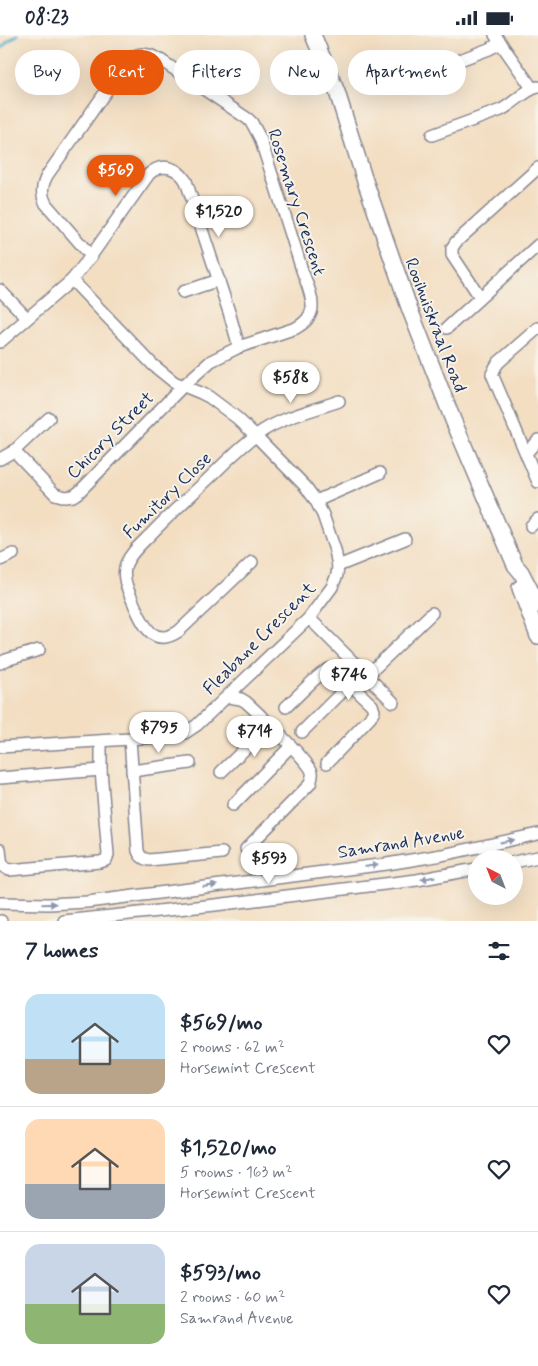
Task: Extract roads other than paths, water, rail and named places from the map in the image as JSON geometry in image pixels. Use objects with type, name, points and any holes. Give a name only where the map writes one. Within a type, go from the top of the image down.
[{"type":"main road","name":"Rooihuiskraal Road","points":[[313,35],[319,50]]},
{"type":"main road","name":"Rooihuiskraal Road","points":[[324,35],[328,50]]},
{"type":"main road","name":"Rooihuiskraal Road","points":[[338,95],[364,178],[414,319],[453,420],[515,565],[521,572],[538,605]]},
{"type":"main road","name":"Rooihuiskraal Road","points":[[515,565],[515,573],[538,636]]},
{"type":"street","points":[[432,135],[501,110],[535,88],[498,39],[480,53],[466,58]]},
{"type":"street","name":"Rosemary Crescent","points":[[91,256],[46,204],[42,195],[43,185],[48,174],[128,61],[145,53],[153,56],[240,113],[252,123],[260,138],[311,300],[312,309],[309,317]]},
{"type":"street","points":[[0,342],[72,280],[149,174],[158,168],[168,167],[178,171],[186,181],[239,347]]},
{"type":"street","points":[[480,297],[452,255],[452,248],[456,242],[538,168]]},
{"type":"street","points":[[447,327],[538,245]]},
{"type":"street","points":[[72,280],[153,365],[174,382],[209,397],[237,418],[305,486],[323,515],[338,566],[405,539]]},
{"type":"street","points":[[183,291],[219,280]]},
{"type":"street","points":[[0,290],[27,318]]},
{"type":"street","name":"Chicory Street","points":[[14,451],[55,495],[74,496],[184,385],[211,361],[239,347],[296,328],[309,317]]},
{"type":"street","points":[[538,327],[496,366],[492,374],[538,482]]},
{"type":"street","points":[[256,435],[280,422],[339,401]]},
{"type":"street","points":[[0,459],[14,451],[49,418]]},
{"type":"street","name":"Fumitory Close","points":[[252,562],[179,631],[172,636],[164,637],[150,632],[144,625],[125,581],[124,573],[125,565],[135,550],[159,525],[256,435]]},
{"type":"street","points":[[526,453],[538,440]]},
{"type":"street","points":[[316,501],[380,473]]},
{"type":"street","points":[[0,560],[13,555]]},
{"type":"street","name":"Fleabane Crescent","points":[[0,747],[130,739],[185,733],[197,725],[228,697],[309,618],[332,587],[337,575],[338,566]]},
{"type":"street","points":[[302,732],[352,686],[367,675],[432,613]]},
{"type":"street","points":[[309,618],[393,702]]},
{"type":"street","points":[[0,663],[39,650]]},
{"type":"street","points":[[286,707],[328,669],[333,669],[337,672],[372,705],[373,715],[327,763]]},
{"type":"street","points":[[228,697],[242,699],[246,702],[291,746],[310,767],[312,772],[310,783],[246,849]]},
{"type":"street","points":[[221,773],[270,725]]},
{"type":"street","points":[[130,739],[138,851],[140,856],[144,860],[150,861],[222,853]]},
{"type":"street","points":[[0,849],[3,869],[9,870],[100,863],[106,860],[108,855],[100,741]]},
{"type":"street","points":[[233,805],[291,746]]},
{"type":"street","points":[[132,771],[190,763]]},
{"type":"street","points":[[0,778],[101,770]]},
{"type":"street","name":"Samrand Avenue","points":[[0,903],[49,904],[87,902],[368,866],[442,855],[538,834]]},
{"type":"street","points":[[523,860],[538,857]]},
{"type":"street","points":[[64,921],[215,905],[408,881],[468,870]]},
{"type":"waterway","points":[[0,50],[17,35]]}]
